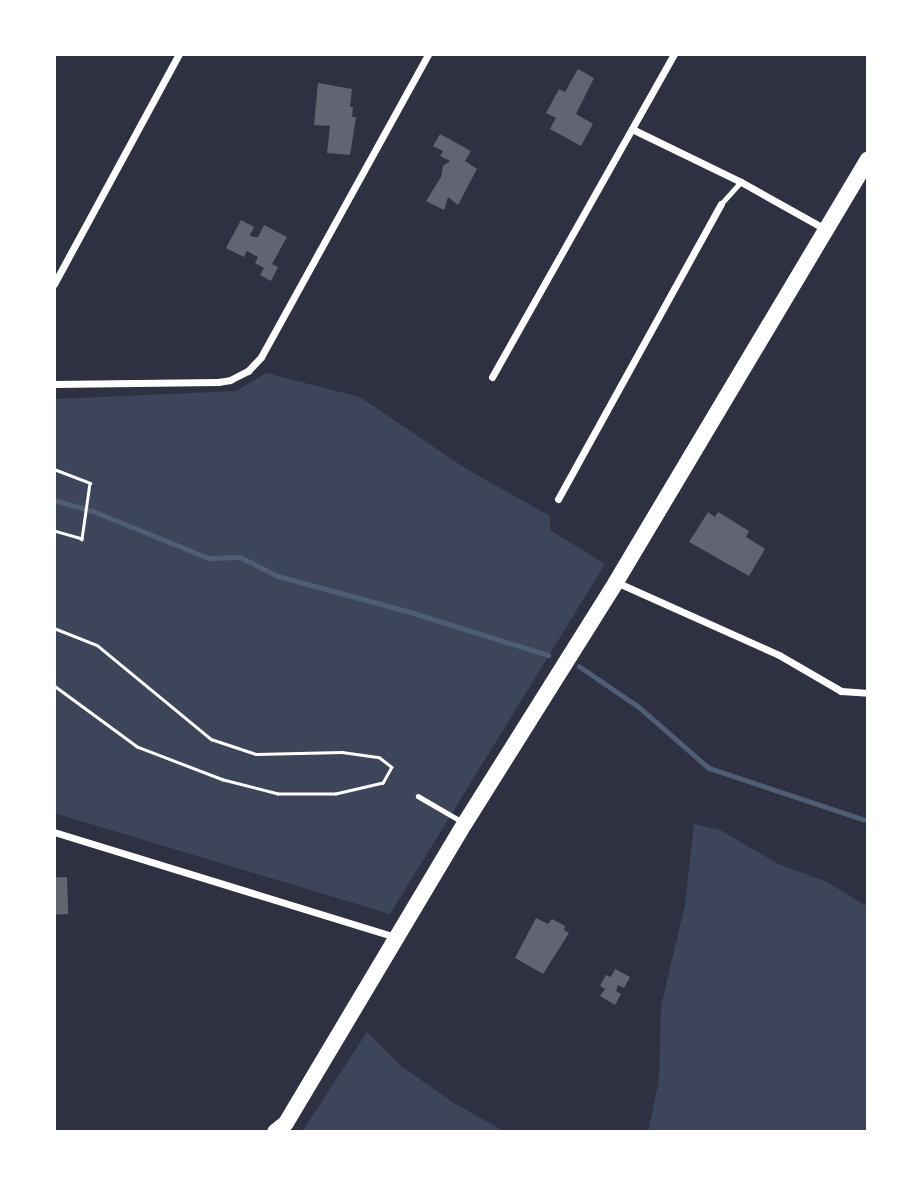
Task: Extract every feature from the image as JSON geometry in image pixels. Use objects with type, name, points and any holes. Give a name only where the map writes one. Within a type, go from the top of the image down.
[{"type":"highway","points":[[282,1129],[465,823],[615,582],[868,159]]},
{"type":"street","points":[[54,284],[179,54]]},
{"type":"street","points":[[54,384],[203,383],[239,377],[261,357],[428,54]]},
{"type":"street","points":[[492,377],[674,54]]},
{"type":"street","points":[[632,129],[741,182],[825,229]]},
{"type":"street","points":[[558,499],[721,204]]},
{"type":"street","points":[[615,582],[779,655],[841,691],[855,695],[868,693]]},
{"type":"street","points":[[54,832],[396,937]]},
{"type":"lane","points":[[721,204],[741,182]]},
{"type":"lane","points":[[418,796],[465,823]]},
{"type":"path","points":[[54,469],[90,483],[82,539],[54,531]]},
{"type":"path","points":[[54,628],[97,645],[211,739],[256,754],[342,752],[379,757],[392,767],[383,783],[336,794],[267,791],[223,780],[137,747],[54,686]]},
{"type":"shaded area","points":[[266,373],[360,397],[465,468],[550,516],[550,530],[605,564],[390,914],[54,813],[54,399],[236,391]]},
{"type":"shaded area","points":[[694,824],[720,830],[778,864],[827,882],[868,907],[868,1132],[648,1132],[659,1080],[661,1006],[685,905]]},
{"type":"shaded area","points":[[367,1032],[401,1066],[454,1103],[505,1132],[302,1132]]},
{"type":"building","points":[[578,69],[594,78],[576,114],[593,124],[581,146],[550,129],[556,118],[546,113],[559,89],[565,92]]},
{"type":"building","points":[[318,83],[352,89],[350,107],[353,107],[352,117],[356,117],[350,155],[327,153],[330,126],[314,125]]},
{"type":"building","points":[[440,134],[471,151],[465,161],[477,169],[458,205],[448,197],[444,210],[426,201],[441,177],[443,166],[450,161],[440,156],[443,151],[433,146]]},
{"type":"building","points":[[241,220],[254,227],[250,235],[253,237],[258,237],[264,225],[287,237],[272,264],[278,267],[271,281],[260,275],[264,268],[255,263],[258,257],[247,251],[244,257],[226,248]]},
{"type":"building","points":[[708,512],[715,517],[718,512],[749,531],[746,537],[765,549],[749,576],[689,542]]},
{"type":"building","points":[[54,877],[67,877],[68,914],[55,914]]},
{"type":"building","points":[[536,918],[548,924],[552,919],[565,926],[564,930],[569,933],[543,974],[515,958]]},
{"type":"building","points":[[615,969],[630,977],[624,988],[618,985],[616,991],[621,994],[615,1005],[600,996],[605,989],[600,986],[606,975],[611,977]]},
{"type":"waterway","points":[[54,500],[93,511],[209,558],[240,557],[278,576],[407,611],[548,655]]},
{"type":"waterway","points":[[579,666],[639,707],[709,768],[868,821]]}]
